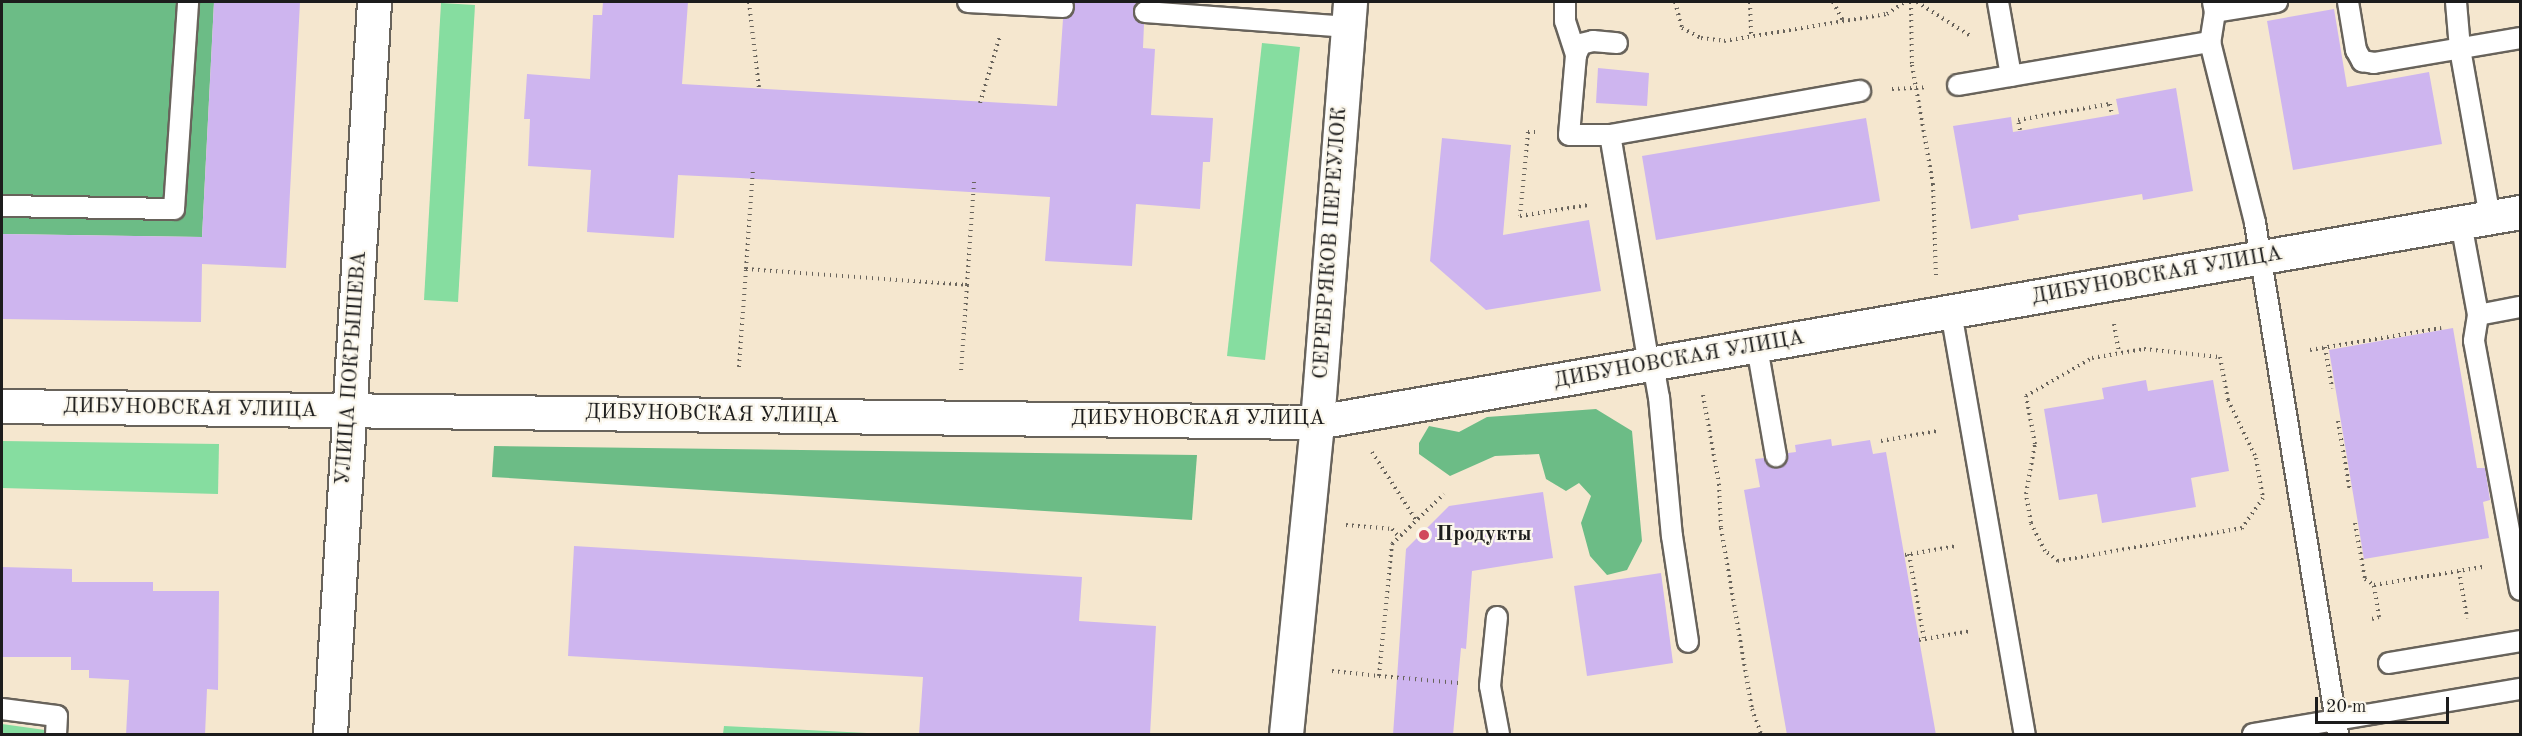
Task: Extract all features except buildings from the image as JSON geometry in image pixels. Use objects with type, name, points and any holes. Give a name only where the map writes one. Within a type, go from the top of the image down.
[{"type":"street","name":"УЛИЦА ПОКРЫШЕВА","points":[[330,735],[374,2]]},
{"type":"street","name":"СЕРЕБРЯКОВ ПЕРЕУЛОК","points":[[1286,735],[1317,422],[1349,14]]},
{"type":"street","name":"ДИБУНОВСКАЯ УЛИЦА","points":[[2,406],[1317,422],[2490,218]]},
{"type":"lane","points":[[2,206],[174,209],[188,2]]},
{"type":"lane","points":[[968,2],[1063,7]]},
{"type":"lane","points":[[1565,2],[1565,21],[1575,55],[1569,135],[1610,135],[1860,92]]},
{"type":"lane","points":[[1998,2],[2010,68]]},
{"type":"lane","points":[[2277,2],[2214,7],[2210,42],[2255,224],[2337,728]]},
{"type":"lane","points":[[2348,2],[2356,50],[2362,61],[2374,63],[2520,38]]},
{"type":"lane","points":[[2456,2],[2460,49],[2490,218],[2474,341],[2520,590]]},
{"type":"lane","points":[[1145,12],[1349,14]]},
{"type":"lane","points":[[1575,55],[1581,44],[1593,41],[1617,43]]},
{"type":"lane","points":[[1958,86],[2010,68],[2210,42]]},
{"type":"lane","points":[[1610,135],[1651,365],[1672,536],[1688,642]]},
{"type":"lane","points":[[2478,315],[2520,307]]},
{"type":"lane","points":[[1951,312],[2025,735]]},
{"type":"lane","points":[[1757,347],[1776,456]]},
{"type":"lane","points":[[1497,617],[1490,686],[1499,735]]},
{"type":"lane","points":[[2389,663],[2520,641]]},
{"type":"lane","points":[[2253,735],[2337,728],[2520,689]]},
{"type":"lane","points":[[2,709],[57,716],[56,735]]},
{"type":"path","points":[[749,2],[759,88]]},
{"type":"path","points":[[1675,2],[1682,28],[1701,38],[1724,41],[1887,14],[1905,2]]},
{"type":"path","points":[[1750,2],[1751,37]]},
{"type":"path","points":[[1833,2],[1843,21]]},
{"type":"path","points":[[1911,2],[1912,65],[1932,184],[1937,278]]},
{"type":"path","points":[[1917,2],[2010,68]]},
{"type":"path","points":[[980,103],[1010,3]]},
{"type":"path","points":[[1860,92],[1958,86]]},
{"type":"path","points":[[2020,130],[2019,120],[2110,104],[2112,115]]},
{"type":"path","points":[[1569,135],[1528,132],[1520,216],[1586,205],[1606,210],[1622,207]]},
{"type":"path","points":[[739,367],[753,169]]},
{"type":"path","points":[[961,371],[974,181]]},
{"type":"path","points":[[746,269],[967,285]]},
{"type":"path","points":[[2112,318],[2119,353]]},
{"type":"path","points":[[2276,356],[2446,327]]},
{"type":"path","points":[[2325,347],[2332,388]]},
{"type":"path","points":[[2144,349],[2220,357],[2228,400],[2256,458],[2263,498],[2242,528],[2058,561],[2045,551],[2031,523],[2026,494],[2035,444],[2026,396],[2092,358],[2119,353],[2144,349]]},
{"type":"path","points":[[1702,388],[1719,484],[1720,528],[1752,709],[1761,735]]},
{"type":"path","points":[[2338,421],[2350,491]]},
{"type":"path","points":[[1881,441],[1937,431]]},
{"type":"path","points":[[1371,451],[1416,520]]},
{"type":"path","points":[[1379,676],[1392,544],[1444,494]]},
{"type":"path","points":[[2355,523],[2365,579],[2374,585],[2493,565]]},
{"type":"path","points":[[1343,525],[1392,529],[1399,537]]},
{"type":"path","points":[[1956,546],[1907,554],[1922,639],[1971,631]]},
{"type":"path","points":[[2459,571],[2473,649]]},
{"type":"path","points":[[2372,619],[2379,617],[2374,585]]},
{"type":"path","points":[[1329,670],[1490,686]]},
{"type":"green space","points":[[2,2],[214,2],[202,237],[2,234]]},
{"type":"green space","points":[[441,3],[475,5],[458,302],[424,300]]},
{"type":"green space","points":[[1262,43],[1300,47],[1265,360],[1227,356]]},
{"type":"green space","points":[[1596,409],[1632,431],[1642,541],[1627,570],[1607,575],[1590,556],[1581,523],[1591,496],[1579,483],[1566,491],[1546,479],[1539,454],[1495,456],[1450,476],[1419,454],[1419,443],[1429,426],[1459,432],[1487,417]]},
{"type":"green space","points":[[2,441],[219,444],[218,494],[2,488]]},
{"type":"green space","points":[[494,446],[1197,455],[1192,520],[492,477]]},
{"type":"green space","points":[[2,724],[45,730],[45,734],[2,734]]},
{"type":"green space","points":[[724,726],[867,733],[867,734],[723,734]]},
{"type":"place","name":"Продукты","points":[[1424,535]]}]
